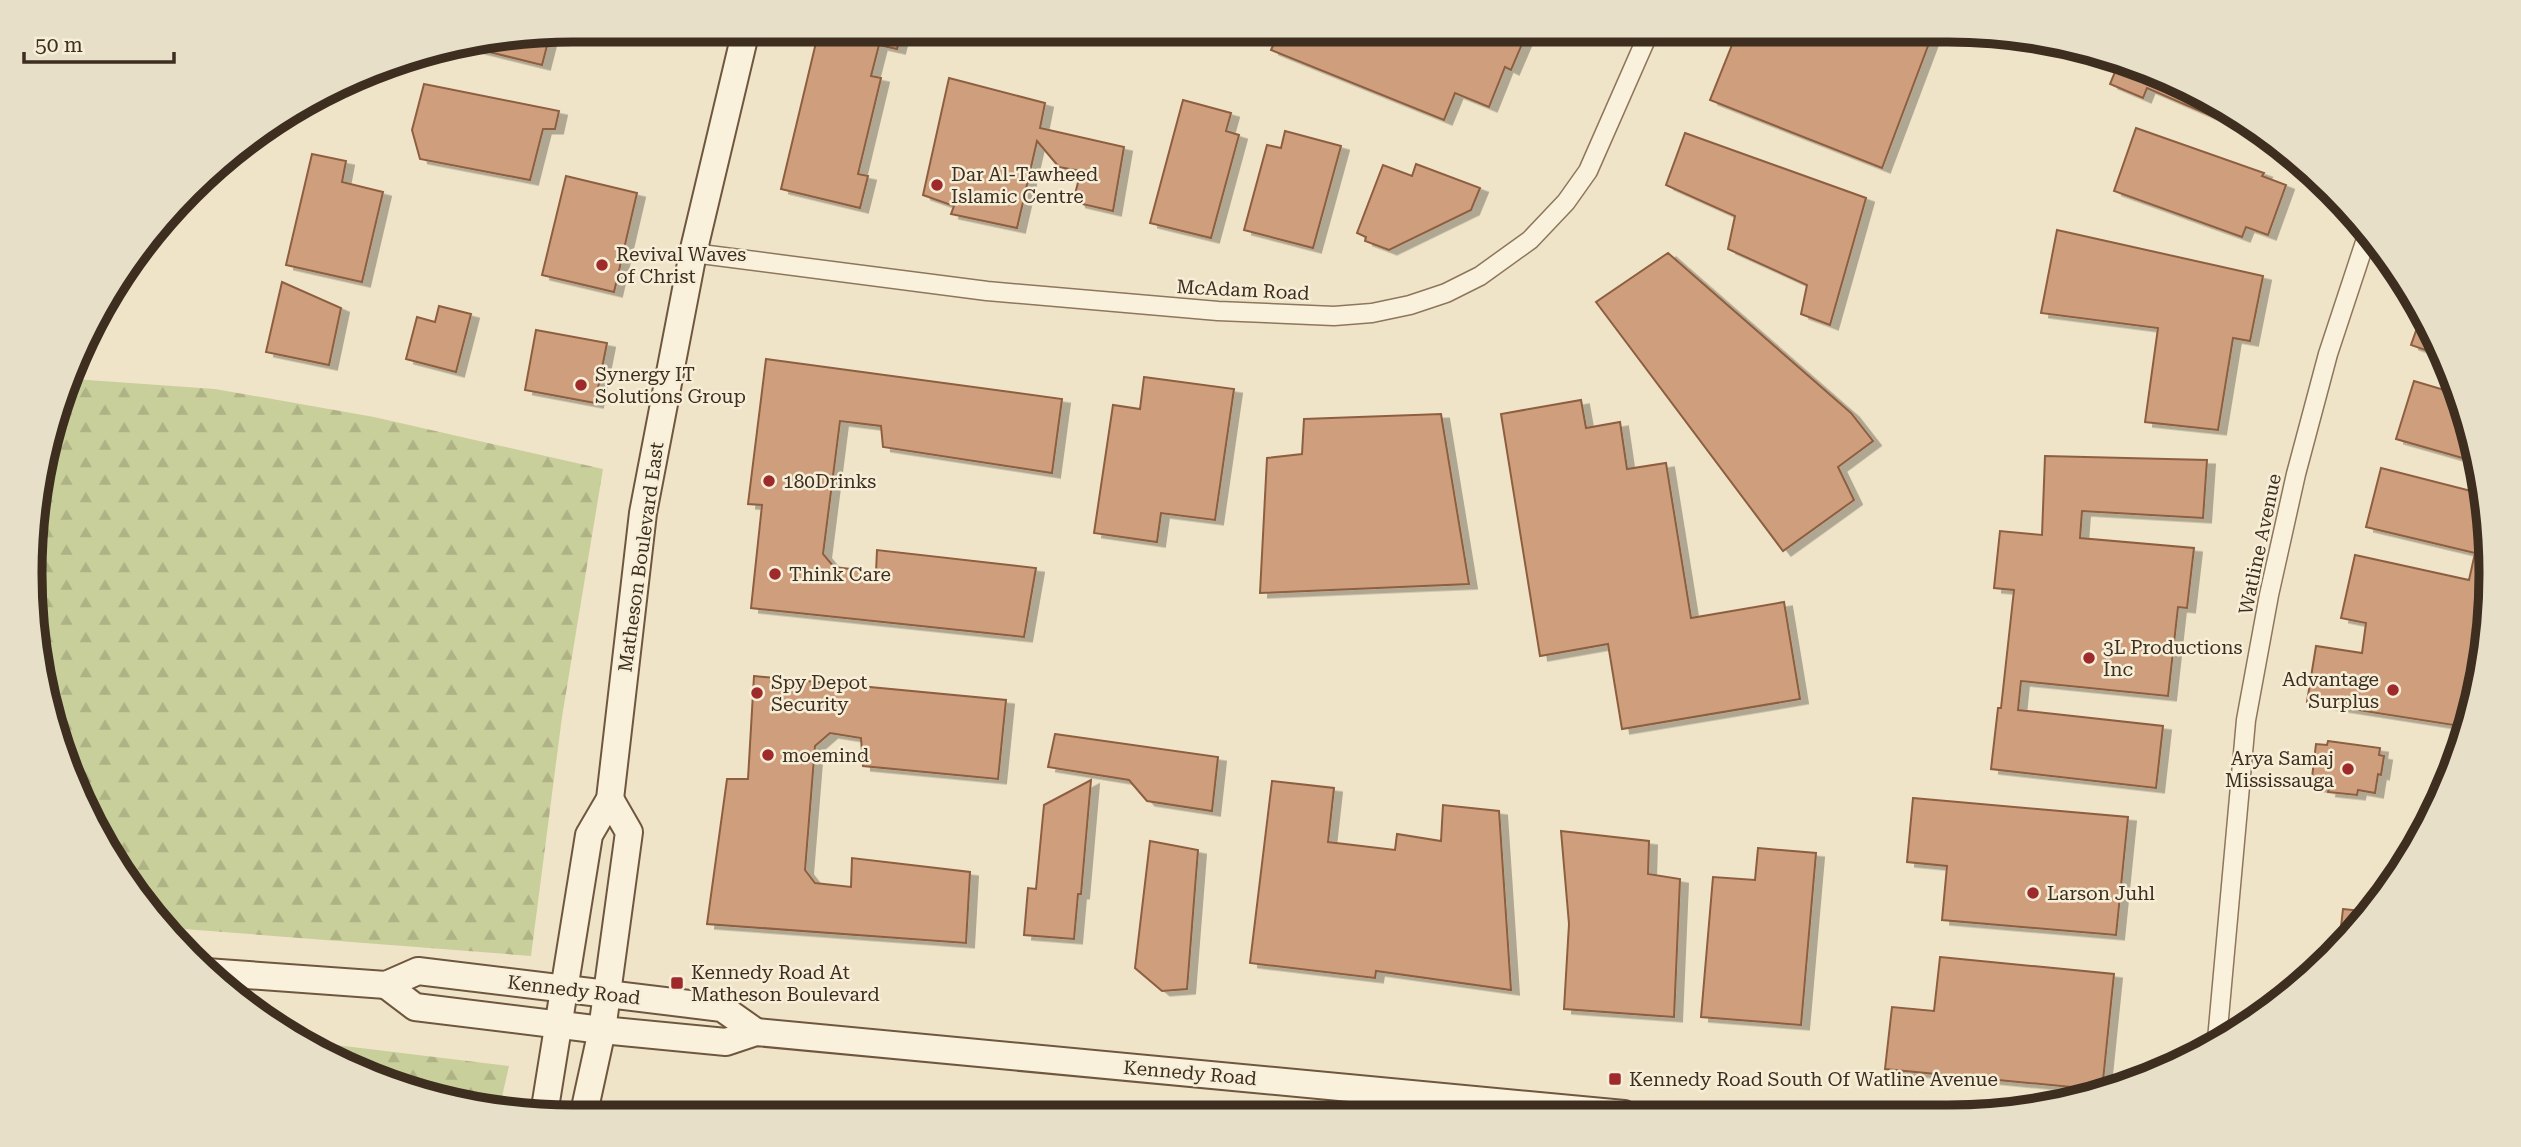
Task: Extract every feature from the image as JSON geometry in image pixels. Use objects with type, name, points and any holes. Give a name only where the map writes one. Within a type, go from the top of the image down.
[{"type":"main road","name":"Matheson Boulevard East","points":[[546,1104],[589,835],[610,799],[643,513],[693,253],[743,42]]},
{"type":"main road","points":[[586,1105],[602,1030],[629,832],[610,799]]},
{"type":"main road","name":"Kennedy Road","points":[[223,973],[387,985],[418,971],[722,1008],[756,1032]]},
{"type":"main road","name":"Kennedy Road","points":[[387,985],[415,1007],[602,1030],[726,1042],[756,1032],[1529,1105]]},
{"type":"street","name":"McAdam Road","points":[[693,253],[987,291],[1218,311],[1334,316],[1372,313],[1410,305],[1446,293],[1491,269],[1541,230],[1566,202],[1588,171],[1645,42]]},
{"type":"street","name":"Watline Avenue","points":[[2218,1031],[2246,720],[2269,595],[2329,354],[2364,244]]},
{"type":"green space","points":[[79,379],[215,389],[374,417],[603,469],[562,717],[531,956],[178,929],[152,897],[113,839],[82,777],[60,711],[47,643],[42,574],[47,504],[60,436]]},
{"type":"green space","points":[[327,1044],[509,1066],[501,1100],[470,1095],[403,1077],[370,1065]]},
{"type":"building","points":[[816,42],[899,42],[897,49],[879,45],[871,76],[881,78],[858,174],[868,176],[860,208],[781,189]]},
{"type":"building","points":[[1275,42],[1523,42],[1511,70],[1505,67],[1489,107],[1455,93],[1444,120],[1271,50]]},
{"type":"building","points":[[1733,42],[1929,42],[1882,168],[1710,100]]},
{"type":"building","points":[[548,43],[542,65],[482,50]]},
{"type":"building","points":[[2118,70],[2183,97],[2224,120],[2147,88],[2143,98],[2110,84]]},
{"type":"building","points":[[949,78],[1045,103],[1040,128],[1124,147],[1113,211],[1078,203],[1075,194],[1081,171],[1059,167],[1037,141],[1017,228],[951,214],[954,206],[923,195]]},
{"type":"building","points":[[424,84],[559,111],[555,129],[543,129],[530,180],[420,159],[412,130]]},
{"type":"building","points":[[1183,100],[1231,113],[1226,131],[1239,135],[1211,238],[1150,223]]},
{"type":"building","points":[[2136,128],[2264,173],[2262,176],[2286,185],[2268,235],[2246,227],[2242,237],[2114,191]]},
{"type":"building","points":[[1285,131],[1341,146],[1313,248],[1244,230],[1267,145],[1281,148]]},
{"type":"building","points":[[1685,133],[1866,198],[1830,325],[1801,314],[1807,285],[1728,249],[1735,216],[1666,185]]},
{"type":"building","points":[[312,154],[346,161],[342,182],[383,192],[362,282],[286,265]]},
{"type":"building","points":[[1416,164],[1480,188],[1471,210],[1389,250],[1365,241],[1366,237],[1357,233],[1383,165],[1412,176]]},
{"type":"building","points":[[566,176],[637,193],[614,292],[542,275]]},
{"type":"building","points":[[2057,230],[2263,276],[2250,341],[2233,338],[2218,430],[2145,422],[2158,328],[2041,313]]},
{"type":"building","points":[[1668,253],[1851,413],[1873,441],[1838,467],[1854,500],[1783,551],[1596,302]]},
{"type":"building","points":[[282,282],[341,308],[329,365],[266,352]]},
{"type":"building","points":[[439,306],[471,314],[456,372],[406,359],[417,317],[435,322]]},
{"type":"building","points":[[2418,326],[2431,352],[2411,345]]},
{"type":"building","points":[[536,330],[607,343],[595,403],[525,390]]},
{"type":"building","points":[[766,359],[1062,399],[1052,473],[883,447],[881,426],[840,421],[823,554],[834,567],[876,572],[877,550],[1036,568],[1024,637],[751,608],[762,505],[748,504]]},
{"type":"building","points":[[1144,377],[1234,389],[1215,520],[1161,513],[1157,542],[1094,533],[1113,405],[1140,409]]},
{"type":"building","points":[[2414,381],[2446,391],[2466,459],[2396,439]]},
{"type":"building","points":[[1581,400],[1586,428],[1620,422],[1627,469],[1666,463],[1691,618],[1784,602],[1800,699],[1622,729],[1608,644],[1540,656],[1501,414]]},
{"type":"building","points":[[1441,414],[1469,584],[1260,593],[1267,458],[1302,454],[1304,419]]},
{"type":"building","points":[[2045,456],[2207,460],[2203,518],[2082,511],[2080,538],[2194,548],[2187,608],[2178,607],[2168,696],[2021,681],[2018,710],[2163,726],[2156,788],[1991,769],[1998,708],[2001,708],[2014,590],[1994,588],[2000,531],[2042,535]]},
{"type":"building","points":[[2381,468],[2472,491],[2478,539],[2478,608],[2469,677],[2457,726],[2307,702],[2316,646],[2362,653],[2366,623],[2341,618],[2355,555],[2469,580],[2475,553],[2366,527]]},
{"type":"building","points":[[754,676],[1006,700],[998,779],[863,766],[861,738],[830,733],[815,746],[805,870],[815,883],[851,887],[852,858],[970,872],[966,943],[707,924],[727,779],[748,779]]},
{"type":"building","points":[[1055,734],[1218,757],[1212,811],[1147,801],[1129,780],[1048,767]]},
{"type":"building","name":"Arya Samaj Mississauga","points":[[2328,741],[2380,748],[2379,755],[2384,756],[2375,793],[2358,790],[2357,795],[2328,792],[2329,789],[2311,786],[2316,744],[2327,745]]},
{"type":"building","points":[[1091,780],[1081,894],[1078,894],[1074,939],[1024,935],[1028,888],[1036,889],[1044,805]]},
{"type":"building","points":[[1272,781],[1334,788],[1328,842],[1395,850],[1397,834],[1441,841],[1443,805],[1499,811],[1511,990],[1376,971],[1375,978],[1250,963]]},
{"type":"building","name":"Larson Juhl","points":[[1913,798],[2128,817],[2116,935],[1942,920],[1947,866],[1907,862]]},
{"type":"building","points":[[1561,831],[1649,841],[1648,874],[1680,879],[1674,1017],[1564,1009],[1569,924]]},
{"type":"building","points":[[1150,841],[1198,850],[1187,989],[1162,991],[1135,968]]},
{"type":"building","points":[[1758,848],[1816,853],[1801,1025],[1701,1017],[1713,877],[1755,880]]},
{"type":"building","points":[[2343,909],[2358,911],[2347,924],[2341,931]]},
{"type":"building","points":[[1940,957],[2114,974],[2103,1082],[2081,1088],[1885,1069],[1892,1007],[1934,1011]]},
{"type":"place","name":"Dar Al-Tawheed Islamic Centre","points":[[937,185]]},
{"type":"place","name":"Revival Waves of Christ","points":[[602,265]]},
{"type":"place","name":"Synergy IT Solutions Group","points":[[581,385]]},
{"type":"place","name":"180Drinks","points":[[769,481]]},
{"type":"place","name":"Think Care","points":[[775,574]]},
{"type":"place","name":"3L Productions Inc","points":[[2089,658]]},
{"type":"place","name":"Advantage Surplus","points":[[2393,690]]},
{"type":"place","name":"Spy Depot Security","points":[[757,693]]},
{"type":"place","name":"moemind","points":[[768,755]]},
{"type":"place","name":"Arya Samaj Mississauga","points":[[2348,769]]},
{"type":"place","name":"Larson Juhl","points":[[2033,893]]},
{"type":"place","name":"Kennedy Road At Matheson Boulevard","points":[[677,983]]},
{"type":"place","name":"Kennedy Road South Of Watline Avenue","points":[[1615,1079]]}]
